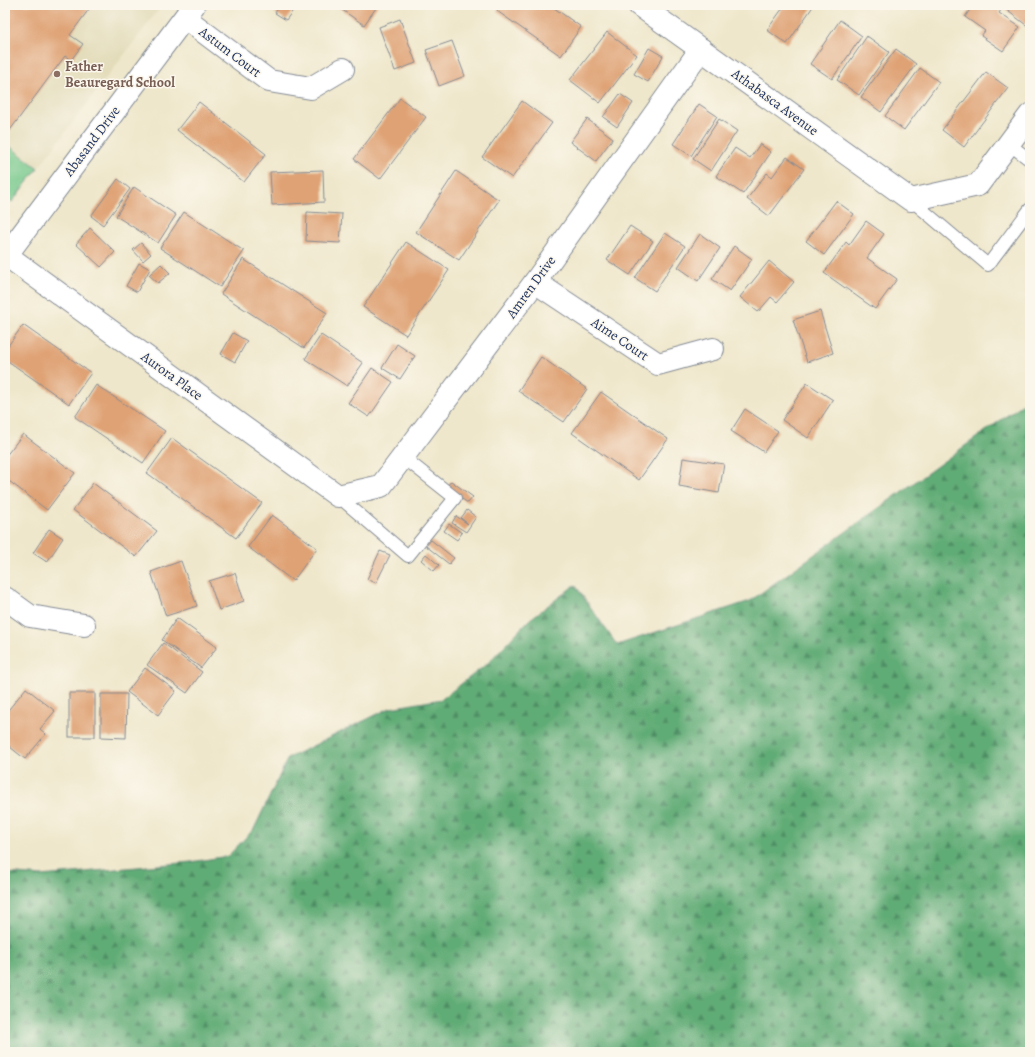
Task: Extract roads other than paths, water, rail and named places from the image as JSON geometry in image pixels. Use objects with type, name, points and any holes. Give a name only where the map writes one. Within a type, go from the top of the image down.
[{"type":"street","name":"Athabasca Avenue","points":[[639,5],[911,200]]},
{"type":"street","name":"Astum Court","points":[[189,11],[269,81],[311,88],[343,69]]},
{"type":"street","name":"Abasand Drive","points":[[6,256],[189,11]]},
{"type":"street","name":"Amren Drive","points":[[338,496],[381,486],[535,282],[701,49]]},
{"type":"street","points":[[911,200],[978,185],[1030,116]]},
{"type":"street","name":"Aurora Place","points":[[6,256],[338,496]]},
{"type":"street","name":"Aime Court","points":[[535,282],[658,364],[713,349]]},
{"type":"street","points":[[5,598],[30,616],[84,625]]},
{"type":"lane","points":[[1009,144],[1030,160]]},
{"type":"lane","points":[[911,200],[988,265],[1030,209]]},
{"type":"lane","points":[[338,496],[408,556],[456,498],[403,457]]},
{"type":"place","name":"Father Beauregard School","points":[[57,74]]}]
